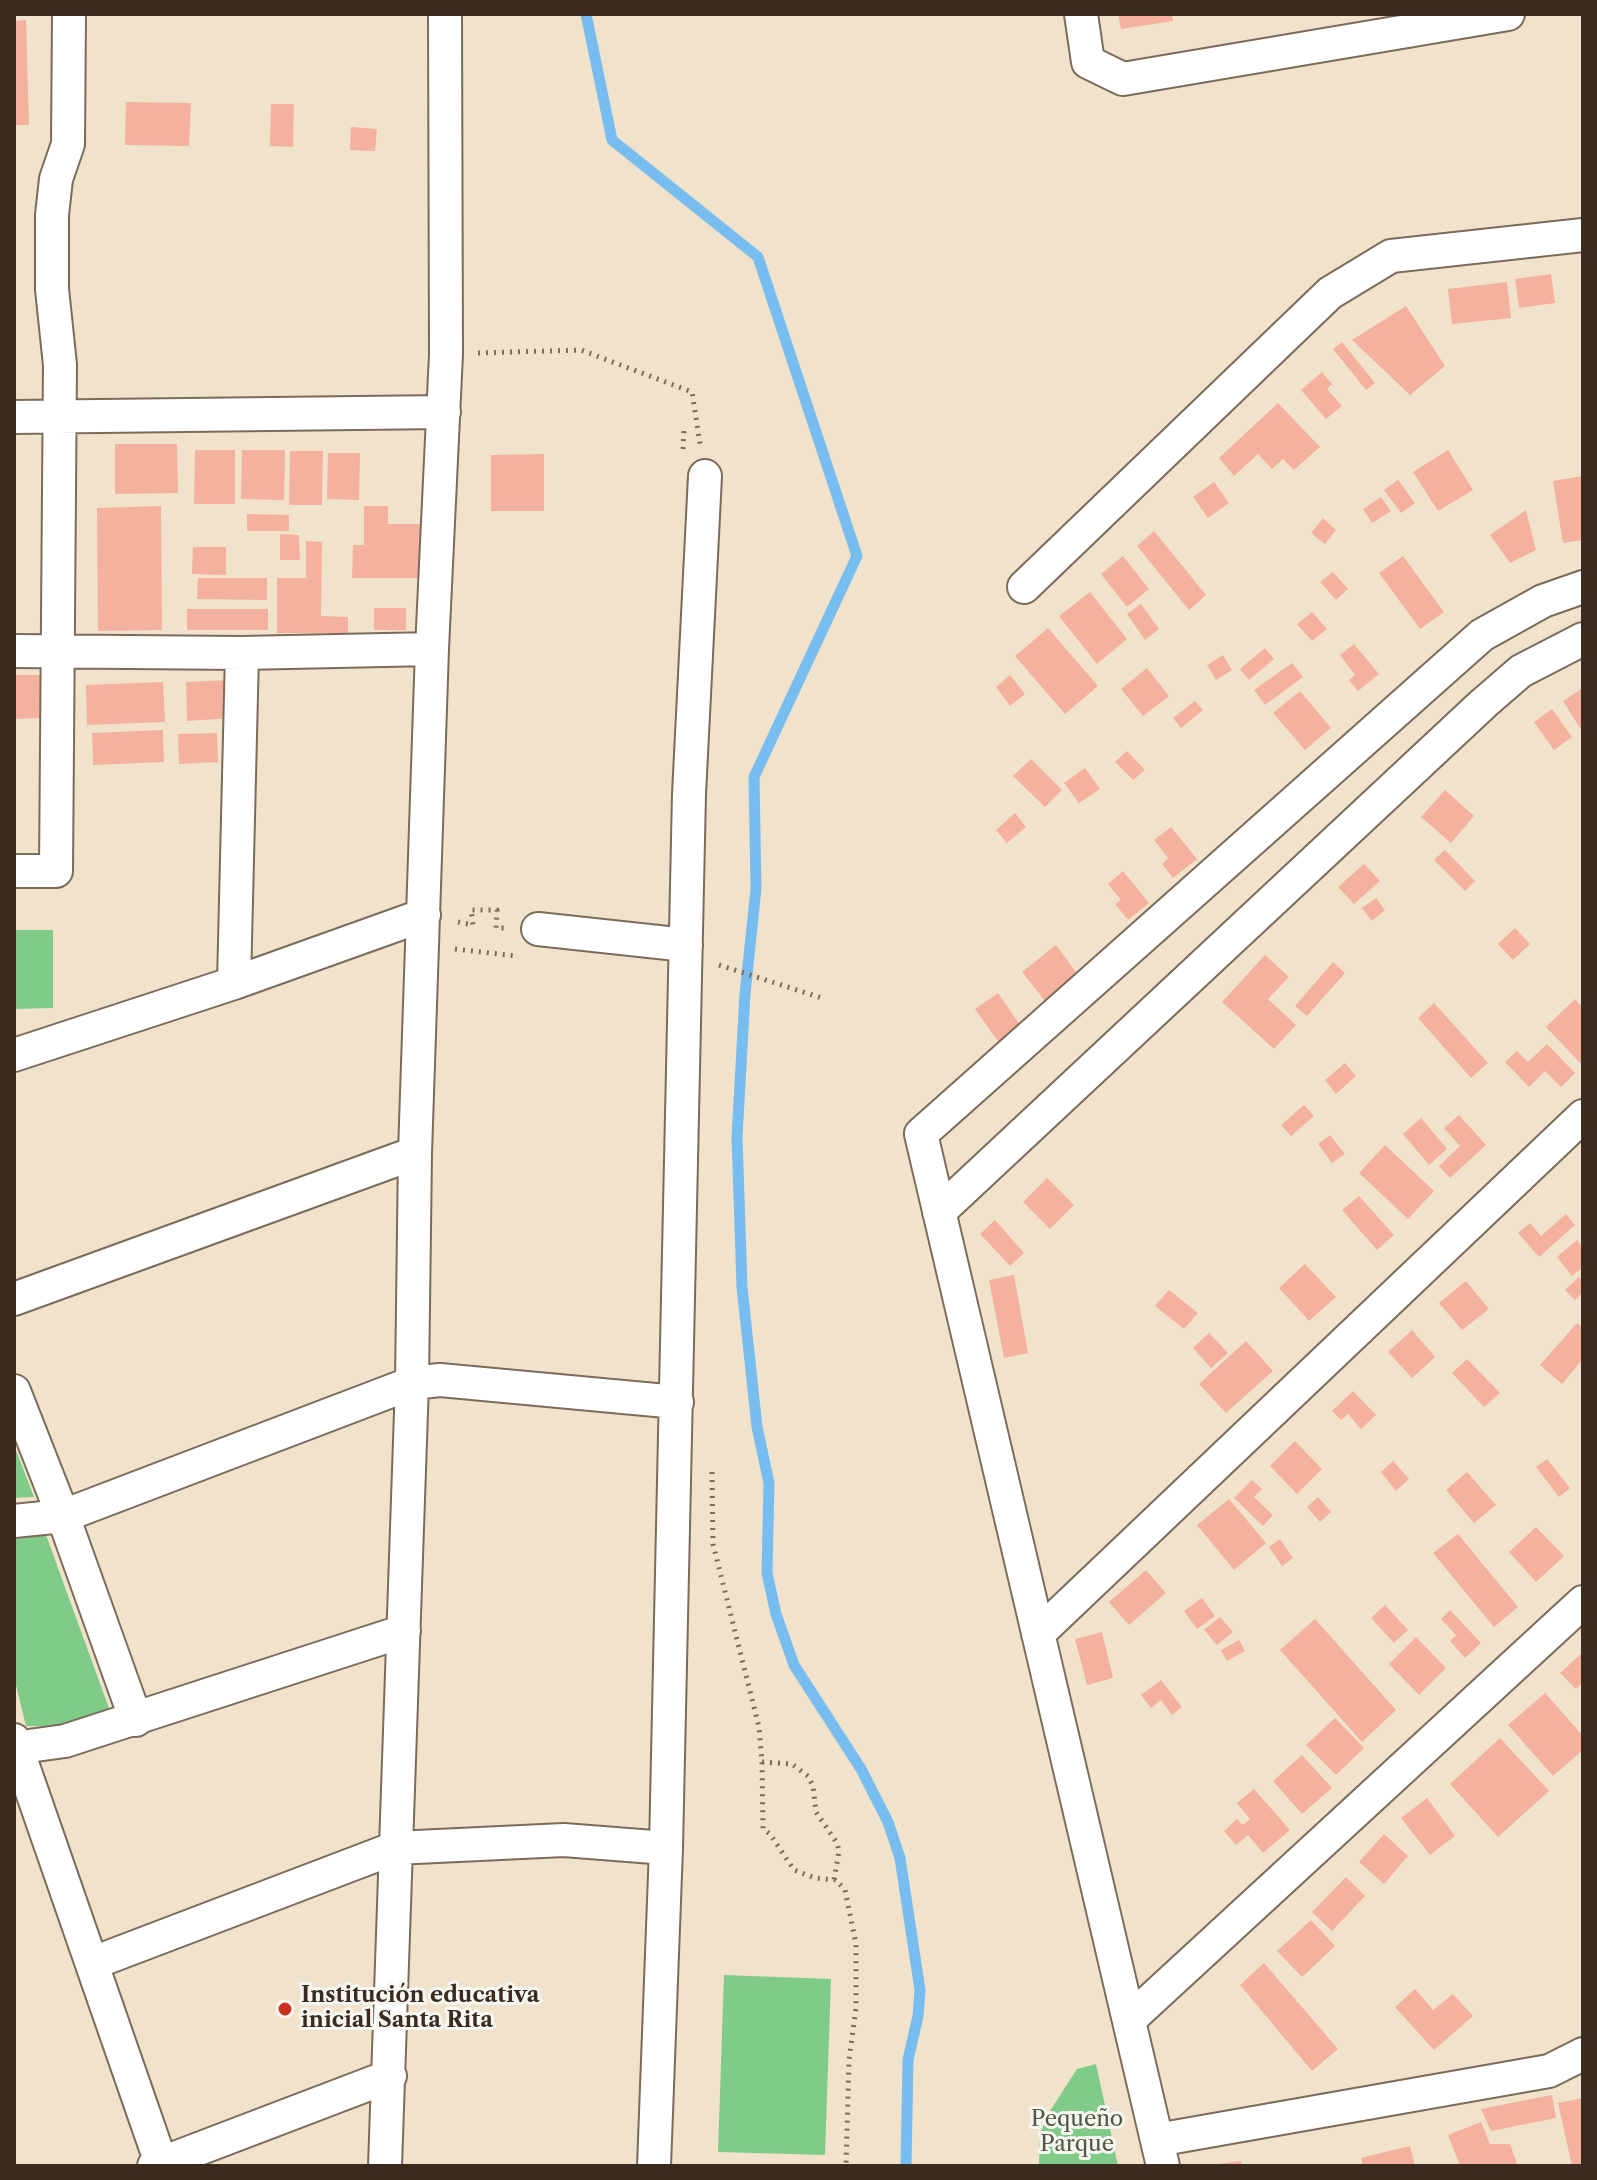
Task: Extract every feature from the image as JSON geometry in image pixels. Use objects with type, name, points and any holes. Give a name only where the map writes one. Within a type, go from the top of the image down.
[{"type":"street","points":[[14,871],[56,871],[60,365],[52,289],[52,215],[56,179],[68,144],[69,14]]},
{"type":"street","points":[[385,2166],[412,1383],[415,1153],[436,918],[432,649],[446,354],[445,14]]},
{"type":"street","points":[[1081,14],[1088,62],[1123,79],[1508,14]]},
{"type":"street","points":[[1024,587],[1330,293],[1391,256],[1583,235]]},
{"type":"street","points":[[14,417],[444,412]]},
{"type":"street","points":[[654,2166],[666,1848],[689,794],[705,476]]},
{"type":"street","points":[[1583,587],[1543,601],[1482,635],[921,1134],[1160,2153],[1549,2071],[1583,2054]]},
{"type":"street","points":[[939,1212],[1484,703],[1521,671],[1583,639]]},
{"type":"street","points":[[14,651],[242,653],[432,649]]},
{"type":"street","points":[[234,983],[242,653]]},
{"type":"street","points":[[14,1055],[436,918]]},
{"type":"street","points":[[523,929],[686,945]]},
{"type":"street","points":[[1038,1634],[1583,1116]]},
{"type":"street","points":[[14,1299],[415,1153]]},
{"type":"street","points":[[14,1521],[63,1516],[412,1383],[440,1380],[677,1402]]},
{"type":"street","points":[[14,1391],[63,1516],[136,1720]]},
{"type":"street","points":[[1129,2020],[1583,1602]]},
{"type":"street","points":[[390,2076],[157,2165],[93,1963],[15,1746],[65,1741],[404,1631]]},
{"type":"street","points":[[93,1963],[395,1848],[564,1840],[666,1848]]},
{"type":"path","points":[[446,354],[581,350],[692,392],[705,476]]},
{"type":"path","points":[[436,918],[473,925],[471,910],[497,910],[496,928],[523,929]]},
{"type":"path","points":[[730,968],[825,999]]},
{"type":"path","points":[[712,1469],[713,1544],[752,1697],[762,1762],[763,1829],[770,1834],[794,1870],[815,1878],[834,1880],[845,1890],[856,1944],[856,2008],[849,2060],[846,2166]]},
{"type":"path","points":[[762,1762],[792,1764],[808,1776],[813,1786],[816,1812],[837,1843],[839,1851],[834,1880]]},
{"type":"green space","points":[[14,930],[53,930],[53,1008],[14,1009]]},
{"type":"green space","points":[[14,1445],[34,1497],[14,1498]]},
{"type":"green space","points":[[46,1535],[110,1711],[65,1726],[26,1726],[14,1677],[14,1539]]},
{"type":"green space","points":[[724,1975],[831,1979],[825,2155],[718,2152]]},
{"type":"green space","name":"Pequeño Parque","points":[[1096,2064],[1118,2166],[1039,2166],[1040,2134],[1048,2114],[1077,2069]]},
{"type":"building","points":[[1118,14],[1172,14],[1173,21],[1121,29]]},
{"type":"building","points":[[26,20],[29,125],[14,125],[14,21]]},
{"type":"building","points":[[126,102],[191,103],[189,146],[125,145]]},
{"type":"building","points":[[271,104],[294,104],[293,147],[270,146]]},
{"type":"building","points":[[351,127],[377,129],[375,151],[350,150]]},
{"type":"building","points":[[1551,274],[1555,303],[1519,308],[1515,279]]},
{"type":"building","points":[[1507,282],[1511,318],[1452,324],[1448,289]]},
{"type":"building","points":[[1406,306],[1445,366],[1410,395],[1352,340]]},
{"type":"building","points":[[1342,342],[1375,383],[1366,390],[1333,349]]},
{"type":"building","points":[[1322,372],[1332,384],[1327,389],[1342,406],[1326,419],[1301,390]]},
{"type":"building","points":[[1278,403],[1320,447],[1294,470],[1283,459],[1272,469],[1258,454],[1234,476],[1219,458]]},
{"type":"building","points":[[115,444],[177,444],[178,493],[115,494]]},
{"type":"building","points":[[195,450],[235,450],[235,504],[194,504]]},
{"type":"building","points":[[242,450],[285,450],[284,500],[241,499]]},
{"type":"building","points":[[1448,450],[1473,490],[1438,511],[1413,472]]},
{"type":"building","points":[[290,451],[323,451],[322,505],[289,505]]},
{"type":"building","points":[[328,453],[360,453],[359,500],[327,499]]},
{"type":"building","points":[[544,454],[544,511],[491,511],[491,455]]},
{"type":"building","points":[[1583,476],[1583,540],[1563,543],[1553,481]]},
{"type":"building","points":[[1398,480],[1415,503],[1401,513],[1384,490]]},
{"type":"building","points":[[1214,482],[1229,503],[1208,518],[1193,497]]},
{"type":"building","points":[[1381,497],[1391,511],[1372,523],[1363,509]]},
{"type":"building","points":[[161,506],[162,630],[98,631],[97,508]]},
{"type":"building","points":[[364,506],[388,506],[388,524],[421,524],[420,578],[352,578],[353,545],[364,545]]},
{"type":"building","points":[[1526,510],[1536,550],[1510,563],[1490,535]]},
{"type":"building","points":[[247,514],[289,515],[289,531],[247,531]]},
{"type":"building","points":[[1323,518],[1336,530],[1325,544],[1311,533]]},
{"type":"building","points":[[1154,531],[1206,595],[1189,610],[1137,546]]},
{"type":"building","points":[[280,534],[299,535],[300,560],[280,560]]},
{"type":"building","points":[[306,541],[322,542],[321,616],[348,617],[348,633],[277,633],[277,578],[306,578]]},
{"type":"building","points":[[193,547],[226,547],[226,575],[192,574]]},
{"type":"building","points":[[1123,556],[1149,589],[1127,607],[1101,574]]},
{"type":"building","points":[[1403,556],[1444,612],[1420,629],[1379,573]]},
{"type":"building","points":[[1333,572],[1348,589],[1336,600],[1320,582]]},
{"type":"building","points":[[198,578],[267,578],[267,600],[197,599]]},
{"type":"building","points":[[1090,592],[1127,639],[1097,664],[1059,616]]},
{"type":"building","points":[[1141,604],[1159,629],[1145,640],[1127,614]]},
{"type":"building","points":[[374,608],[406,608],[406,630],[374,630]]},
{"type":"building","points":[[187,609],[268,609],[268,630],[187,630]]},
{"type":"building","points":[[1312,612],[1327,629],[1312,641],[1297,624]]},
{"type":"building","points":[[1048,628],[1098,686],[1065,714],[1015,656]]},
{"type":"building","points":[[1354,644],[1379,674],[1358,691],[1349,680],[1355,675],[1340,655]]},
{"type":"building","points":[[1265,648],[1274,659],[1249,680],[1240,669]]},
{"type":"building","points":[[1223,655],[1232,670],[1216,680],[1207,665]]},
{"type":"building","points":[[1292,663],[1303,677],[1265,705],[1254,690]]},
{"type":"building","points":[[1147,668],[1169,696],[1143,716],[1121,689]]},
{"type":"building","points":[[14,675],[42,675],[42,718],[14,719]]},
{"type":"building","points":[[1010,675],[1025,694],[1010,706],[996,687]]},
{"type":"building","points":[[230,680],[231,718],[187,721],[186,682]]},
{"type":"building","points":[[163,682],[165,722],[87,725],[86,685]]},
{"type":"building","points":[[1583,688],[1583,733],[1563,701]]},
{"type":"building","points":[[1300,691],[1331,728],[1305,750],[1273,713]]},
{"type":"building","points":[[1195,701],[1203,710],[1181,728],[1173,718]]},
{"type":"building","points":[[1552,709],[1572,737],[1554,750],[1534,722]]},
{"type":"building","points":[[163,730],[164,762],[93,765],[92,733]]},
{"type":"building","points":[[217,733],[218,762],[179,764],[178,734]]},
{"type":"building","points":[[1127,751],[1145,770],[1133,780],[1115,762]]},
{"type":"building","points":[[1031,759],[1062,790],[1045,807],[1013,776]]},
{"type":"building","points":[[1085,768],[1100,789],[1079,803],[1064,783]]},
{"type":"building","points":[[1445,790],[1474,816],[1451,843],[1421,817]]},
{"type":"building","points":[[1015,813],[1026,827],[1007,843],[996,830]]},
{"type":"building","points":[[1171,827],[1197,859],[1173,878],[1162,864],[1168,858],[1154,840]]},
{"type":"building","points":[[1445,850],[1475,881],[1465,891],[1434,860]]},
{"type":"building","points":[[1364,864],[1380,881],[1354,904],[1338,887]]},
{"type":"building","points":[[1123,871],[1149,903],[1128,920],[1115,904],[1121,900],[1108,884]]},
{"type":"building","points":[[1376,898],[1385,910],[1372,921],[1362,908]]},
{"type":"building","points":[[1515,928],[1530,944],[1513,960],[1498,944]]},
{"type":"building","points":[[1056,945],[1079,976],[1046,1002],[1022,972]]},
{"type":"building","points":[[1265,955],[1289,977],[1268,999],[1296,1025],[1274,1049],[1222,1002]]},
{"type":"building","points":[[1333,962],[1345,973],[1307,1016],[1295,1006]]},
{"type":"building","points":[[998,993],[1022,1028],[1000,1044],[975,1009]]},
{"type":"building","points":[[1575,999],[1583,1008],[1583,1066],[1546,1027]]},
{"type":"building","points":[[1434,1003],[1488,1063],[1471,1078],[1418,1018]]},
{"type":"building","points":[[1547,1044],[1575,1073],[1561,1087],[1545,1071],[1529,1087],[1505,1062],[1517,1051],[1528,1062]]},
{"type":"building","points":[[1345,1063],[1356,1076],[1336,1094],[1325,1080]]},
{"type":"building","points":[[1304,1105],[1314,1116],[1291,1136],[1281,1125]]},
{"type":"building","points":[[1459,1115],[1486,1145],[1450,1178],[1439,1166],[1460,1146],[1444,1128]]},
{"type":"building","points":[[1421,1118],[1447,1149],[1429,1165],[1403,1134]]},
{"type":"building","points":[[1330,1135],[1345,1154],[1332,1163],[1318,1144]]},
{"type":"building","points":[[1385,1145],[1434,1191],[1408,1219],[1359,1173]]},
{"type":"building","points":[[1047,1178],[1074,1205],[1050,1229],[1023,1202]]},
{"type":"building","points":[[1359,1196],[1394,1235],[1377,1250],[1342,1210]]},
{"type":"building","points":[[1566,1214],[1575,1225],[1539,1257],[1518,1233],[1530,1223],[1541,1236]]},
{"type":"building","points":[[995,1220],[1024,1253],[1010,1266],[980,1234]]},
{"type":"building","points":[[1577,1240],[1583,1248],[1583,1267],[1572,1276],[1557,1257]]},
{"type":"building","points":[[1305,1264],[1336,1297],[1309,1321],[1279,1288]]},
{"type":"building","points":[[1014,1275],[1028,1353],[1004,1358],[989,1280]]},
{"type":"building","points":[[1579,1277],[1583,1282],[1583,1292],[1575,1300],[1565,1290]]},
{"type":"building","points":[[1466,1281],[1489,1309],[1462,1330],[1439,1303]]},
{"type":"building","points":[[1169,1290],[1198,1313],[1184,1329],[1155,1306]]},
{"type":"building","points":[[1577,1323],[1583,1328],[1583,1359],[1562,1384],[1540,1365]]},
{"type":"building","points":[[1412,1330],[1435,1357],[1412,1378],[1388,1352]]},
{"type":"building","points":[[1209,1333],[1228,1353],[1211,1368],[1193,1348]]},
{"type":"building","points":[[1246,1341],[1273,1371],[1226,1413],[1199,1384]]},
{"type":"building","points":[[1467,1359],[1500,1393],[1484,1407],[1452,1373]]},
{"type":"building","points":[[1353,1391],[1376,1415],[1361,1429],[1348,1414],[1341,1420],[1332,1411]]},
{"type":"building","points":[[1295,1441],[1322,1469],[1297,1494],[1270,1466]]},
{"type":"building","points":[[1547,1459],[1570,1488],[1559,1497],[1536,1467]]},
{"type":"building","points":[[1393,1461],[1409,1479],[1396,1491],[1381,1472]]},
{"type":"building","points":[[1467,1472],[1496,1505],[1474,1523],[1446,1490]]},
{"type":"building","points":[[1252,1480],[1262,1489],[1254,1497],[1273,1515],[1263,1526],[1234,1498]]},
{"type":"building","points":[[1318,1497],[1331,1512],[1320,1522],[1307,1507]]},
{"type":"building","points":[[1229,1499],[1266,1543],[1234,1570],[1197,1525]]},
{"type":"building","points":[[1536,1527],[1564,1556],[1536,1582],[1509,1552]]},
{"type":"building","points":[[1458,1534],[1518,1607],[1494,1627],[1433,1553]]},
{"type":"building","points":[[1280,1539],[1293,1558],[1282,1566],[1269,1547]]},
{"type":"building","points":[[1146,1570],[1166,1593],[1129,1625],[1109,1602]]},
{"type":"building","points":[[1202,1598],[1215,1616],[1197,1629],[1184,1611]]},
{"type":"building","points":[[1385,1605],[1408,1630],[1394,1643],[1371,1618]]},
{"type":"building","points":[[1450,1610],[1481,1643],[1465,1658],[1450,1641],[1456,1635],[1441,1619]]},
{"type":"building","points":[[1220,1617],[1233,1632],[1217,1645],[1204,1630]]},
{"type":"building","points":[[1315,1619],[1396,1710],[1362,1742],[1280,1650]]},
{"type":"building","points":[[1102,1632],[1113,1678],[1087,1685],[1075,1639]]},
{"type":"building","points":[[1416,1637],[1446,1668],[1419,1695],[1389,1664]]},
{"type":"building","points":[[1239,1640],[1245,1651],[1227,1661],[1221,1650]]},
{"type":"building","points":[[1583,1652],[1583,1682],[1576,1689],[1560,1673]]},
{"type":"building","points":[[1161,1680],[1182,1707],[1172,1715],[1161,1700],[1151,1708],[1141,1695]]},
{"type":"building","points":[[1545,1693],[1583,1736],[1583,1750],[1553,1776],[1508,1725]]},
{"type":"building","points":[[1335,1718],[1364,1748],[1336,1775],[1306,1745]]},
{"type":"building","points":[[1500,1738],[1549,1791],[1498,1837],[1450,1784]]},
{"type":"building","points":[[1302,1755],[1332,1788],[1302,1814],[1273,1781]]},
{"type":"building","points":[[1254,1789],[1290,1830],[1263,1853],[1248,1835],[1236,1845],[1224,1831],[1237,1819],[1243,1825],[1250,1819],[1237,1803]]},
{"type":"building","points":[[1427,1798],[1455,1836],[1430,1855],[1401,1818]]},
{"type":"building","points":[[1384,1834],[1408,1856],[1384,1884],[1359,1862]]},
{"type":"building","points":[[1346,1877],[1365,1896],[1332,1931],[1312,1912]]},
{"type":"building","points":[[1311,1920],[1335,1946],[1302,1977],[1277,1951]]},
{"type":"building","points":[[1264,1963],[1338,2049],[1312,2071],[1240,1985]]},
{"type":"building","points":[[1415,1989],[1433,2010],[1453,1994],[1473,2016],[1434,2050],[1395,2007]]},
{"type":"building","points":[[1552,2095],[1556,2118],[1491,2131],[1481,2109]]},
{"type":"building","points":[[1583,2098],[1583,2166],[1572,2166],[1558,2103]]},
{"type":"building","points":[[1481,2122],[1490,2144],[1510,2144],[1518,2166],[1460,2166],[1448,2135]]},
{"type":"building","points":[[1410,2146],[1415,2166],[1363,2166],[1361,2158]]},
{"type":"building","points":[[1241,2161],[1242,2166],[1218,2166],[1218,2164]]},
{"type":"waterway","points":[[586,14],[612,140],[758,257],[857,556],[754,777],[756,889],[745,994],[737,1137],[742,1287],[757,1427],[769,1483],[767,1573],[776,1614],[794,1665],[861,1769],[888,1822],[900,1858],[920,1990],[918,2016],[908,2060],[906,2166]]},
{"type":"place","name":"Institución educativa inicial Santa Rita","points":[[285,2009]]}]
